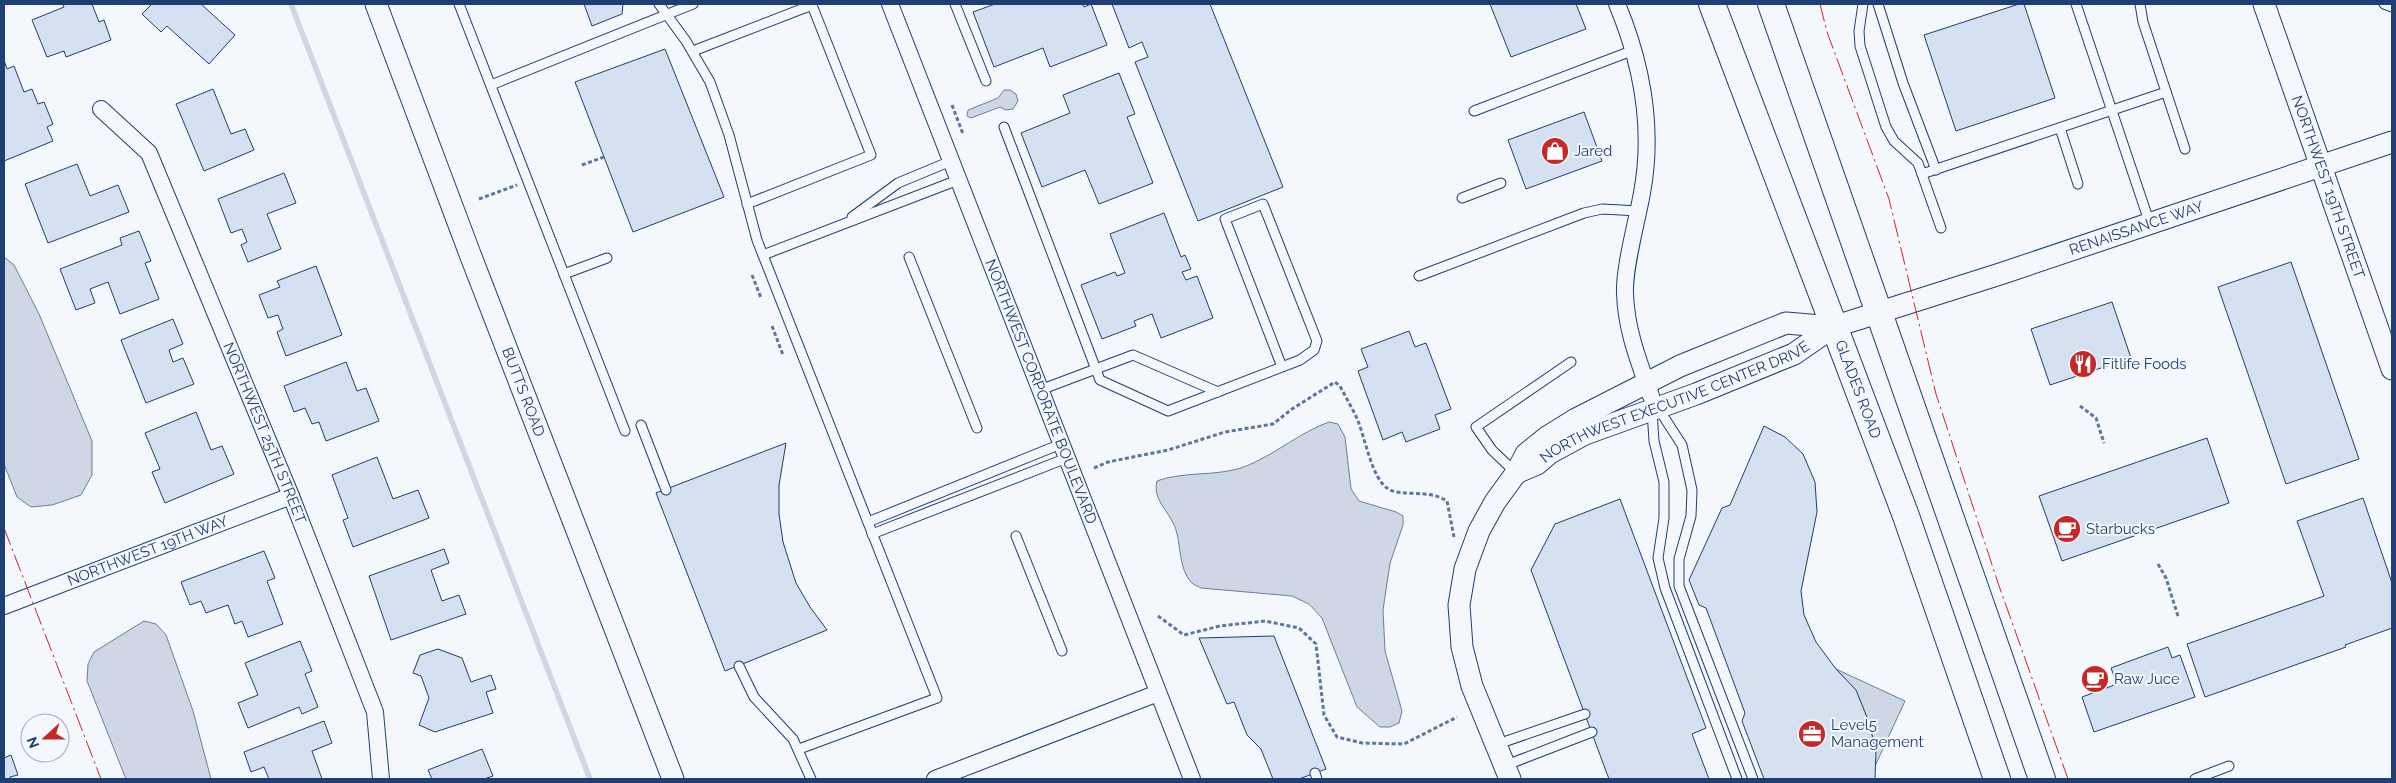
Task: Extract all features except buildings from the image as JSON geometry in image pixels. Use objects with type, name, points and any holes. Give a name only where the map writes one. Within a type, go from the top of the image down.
[{"type":"main road","name":"GLADES ROAD","points":[[1712,4],[1906,516],[1996,779]]},
{"type":"main road","points":[[1771,4],[2042,779]]},
{"type":"street","name":"BUTTS ROAD","points":[[376,4],[470,254],[673,779]]},
{"type":"street","name":"NORTHWEST CORPORATE BOULEVARD","points":[[890,4],[1192,779]]},
{"type":"street","points":[[1617,4],[1634,50],[1643,88],[1647,132],[1646,170],[1625,290],[1629,328],[1652,399]]},
{"type":"street","name":"NORTHWEST 19TH STREET","points":[[2264,4],[2392,369]]},
{"type":"street","name":"NORTHWEST 25TH STREET","points":[[101,109],[149,153],[291,496],[375,712],[381,779]]},
{"type":"street","name":"RENAISSANCE WAY","points":[[1880,312],[2150,224],[2392,142]]},
{"type":"street","name":"NORTHWEST EXECUTIVE CENTER DRIVE","points":[[1507,772],[1478,704],[1467,668],[1459,625],[1459,605],[1465,570],[1479,531],[1526,454],[1547,437],[1589,411],[1652,399],[1794,354],[1833,327],[1880,312]]},
{"type":"street","name":"NORTHWEST EXECUTIVE CENTER DRIVE","points":[[1652,399],[1680,366],[1786,323],[1833,327]]},
{"type":"street","name":"NORTHWEST 19TH WAY","points":[[4,606],[291,496]]},
{"type":"street","points":[[937,779],[1158,693]]},
{"type":"lane","points":[[459,4],[625,431]]},
{"type":"lane","points":[[659,4],[693,51],[710,82],[723,116],[763,255],[937,698],[799,749]]},
{"type":"lane","points":[[491,84],[693,4]]},
{"type":"lane","points":[[955,4],[986,82]]},
{"type":"lane","points":[[1863,4],[1859,31],[1860,46],[1886,127],[1894,141],[1918,163],[1940,228]]},
{"type":"lane","points":[[1878,4],[1903,83],[1936,170]]},
{"type":"lane","points":[[2076,4],[2150,224]]},
{"type":"lane","points":[[2140,4],[2140,13],[2185,149]]},
{"type":"lane","points":[[2384,4],[2392,7]]},
{"type":"lane","points":[[693,51],[812,5],[871,156],[747,204]]},
{"type":"lane","points":[[1474,111],[1634,50]]},
{"type":"lane","points":[[1922,174],[2166,92]]},
{"type":"lane","points":[[1004,127],[1100,380],[1168,411],[1218,392],[1300,360],[1314,350],[1317,341],[1263,204],[1225,219],[1282,367]]},
{"type":"lane","points":[[2060,128],[2078,184]]},
{"type":"lane","points":[[845,223],[898,183],[951,161]]},
{"type":"lane","points":[[763,255],[958,180]]},
{"type":"lane","points":[[1462,198],[1501,183]]},
{"type":"lane","points":[[1419,276],[1584,214],[1602,209],[1639,211]]},
{"type":"lane","points":[[909,257],[976,428]]},
{"type":"lane","points":[[564,274],[607,258]]},
{"type":"lane","points":[[1040,390],[1133,355],[1218,392]]},
{"type":"lane","points":[[1516,473],[1492,450],[1476,427],[1571,362]]},
{"type":"lane","points":[[1652,399],[1654,441],[1664,482],[1664,518],[1658,558],[1665,588],[1737,779]]},
{"type":"lane","points":[[1652,399],[1682,445],[1692,490],[1691,516],[1679,559],[1679,586],[1753,779]]},
{"type":"lane","points":[[641,425],[666,490]]},
{"type":"lane","points":[[868,522],[1064,451]]},
{"type":"lane","points":[[872,534],[1064,451]]},
{"type":"lane","points":[[1016,536],[1062,651]]},
{"type":"lane","points":[[739,666],[754,697],[785,729],[799,749],[811,779]]},
{"type":"lane","points":[[1495,746],[1585,714]]},
{"type":"lane","points":[[1507,772],[1592,732]]},
{"type":"lane","points":[[2195,779],[2229,766]]},
{"type":"path","points":[[952,105],[963,134]]},
{"type":"path","points":[[582,165],[604,157]]},
{"type":"path","points":[[479,199],[520,184]]},
{"type":"path","points":[[752,275],[761,298]]},
{"type":"path","points":[[772,326],[783,355]]},
{"type":"path","points":[[1094,468],[1108,462],[1168,450],[1225,432],[1272,424],[1335,382],[1340,386],[1357,419],[1375,471],[1386,488],[1397,492],[1421,492],[1441,497],[1447,501],[1454,537]]},
{"type":"path","points":[[2080,406],[2096,418],[2104,443]]},
{"type":"path","points":[[2158,564],[2166,578],[2178,616]]},
{"type":"path","points":[[1158,616],[1184,635],[1220,626],[1265,621],[1299,628],[1316,644],[1324,715],[1337,737],[1362,743],[1404,744],[1457,717]]},
{"type":"shaded area","points":[[1004,90],[1010,90],[1016,94],[1018,101],[1013,109],[1006,110],[1000,107],[971,118],[967,116],[968,110],[998,98]]},
{"type":"shaded area","points":[[4,257],[14,265],[39,314],[92,441],[92,475],[81,495],[52,505],[31,507],[17,497],[4,464]]},
{"type":"shaded area","points":[[1329,422],[1338,424],[1345,437],[1351,489],[1359,501],[1396,512],[1403,516],[1403,525],[1390,563],[1383,610],[1385,651],[1402,711],[1399,723],[1390,727],[1380,727],[1357,707],[1322,618],[1309,604],[1292,596],[1201,588],[1192,583],[1184,571],[1176,530],[1157,494],[1157,481],[1240,468],[1261,459],[1309,431]]},
{"type":"shaded area","points":[[144,621],[156,624],[166,635],[193,711],[211,779],[126,779],[87,681],[88,664],[94,652]]},
{"type":"shaded area","points":[[1836,669],[1905,701],[1875,766]]},
{"type":"waterway","points":[[291,4],[590,779]]},
{"type":"power","points":[[1820,4],[1827,32],[1889,199],[1936,394],[1998,583],[2068,779]]},
{"type":"power","points":[[4,528],[101,779]]},
{"type":"place","name":"Jared","points":[[1555,151]]},
{"type":"place","name":"Fitlife Foods","points":[[2083,364]]},
{"type":"place","name":"Starbucks","points":[[2067,529]]},
{"type":"place","name":"Raw Juce","points":[[2095,679]]},
{"type":"place","name":"Level5 Management","points":[[1812,734]]}]
